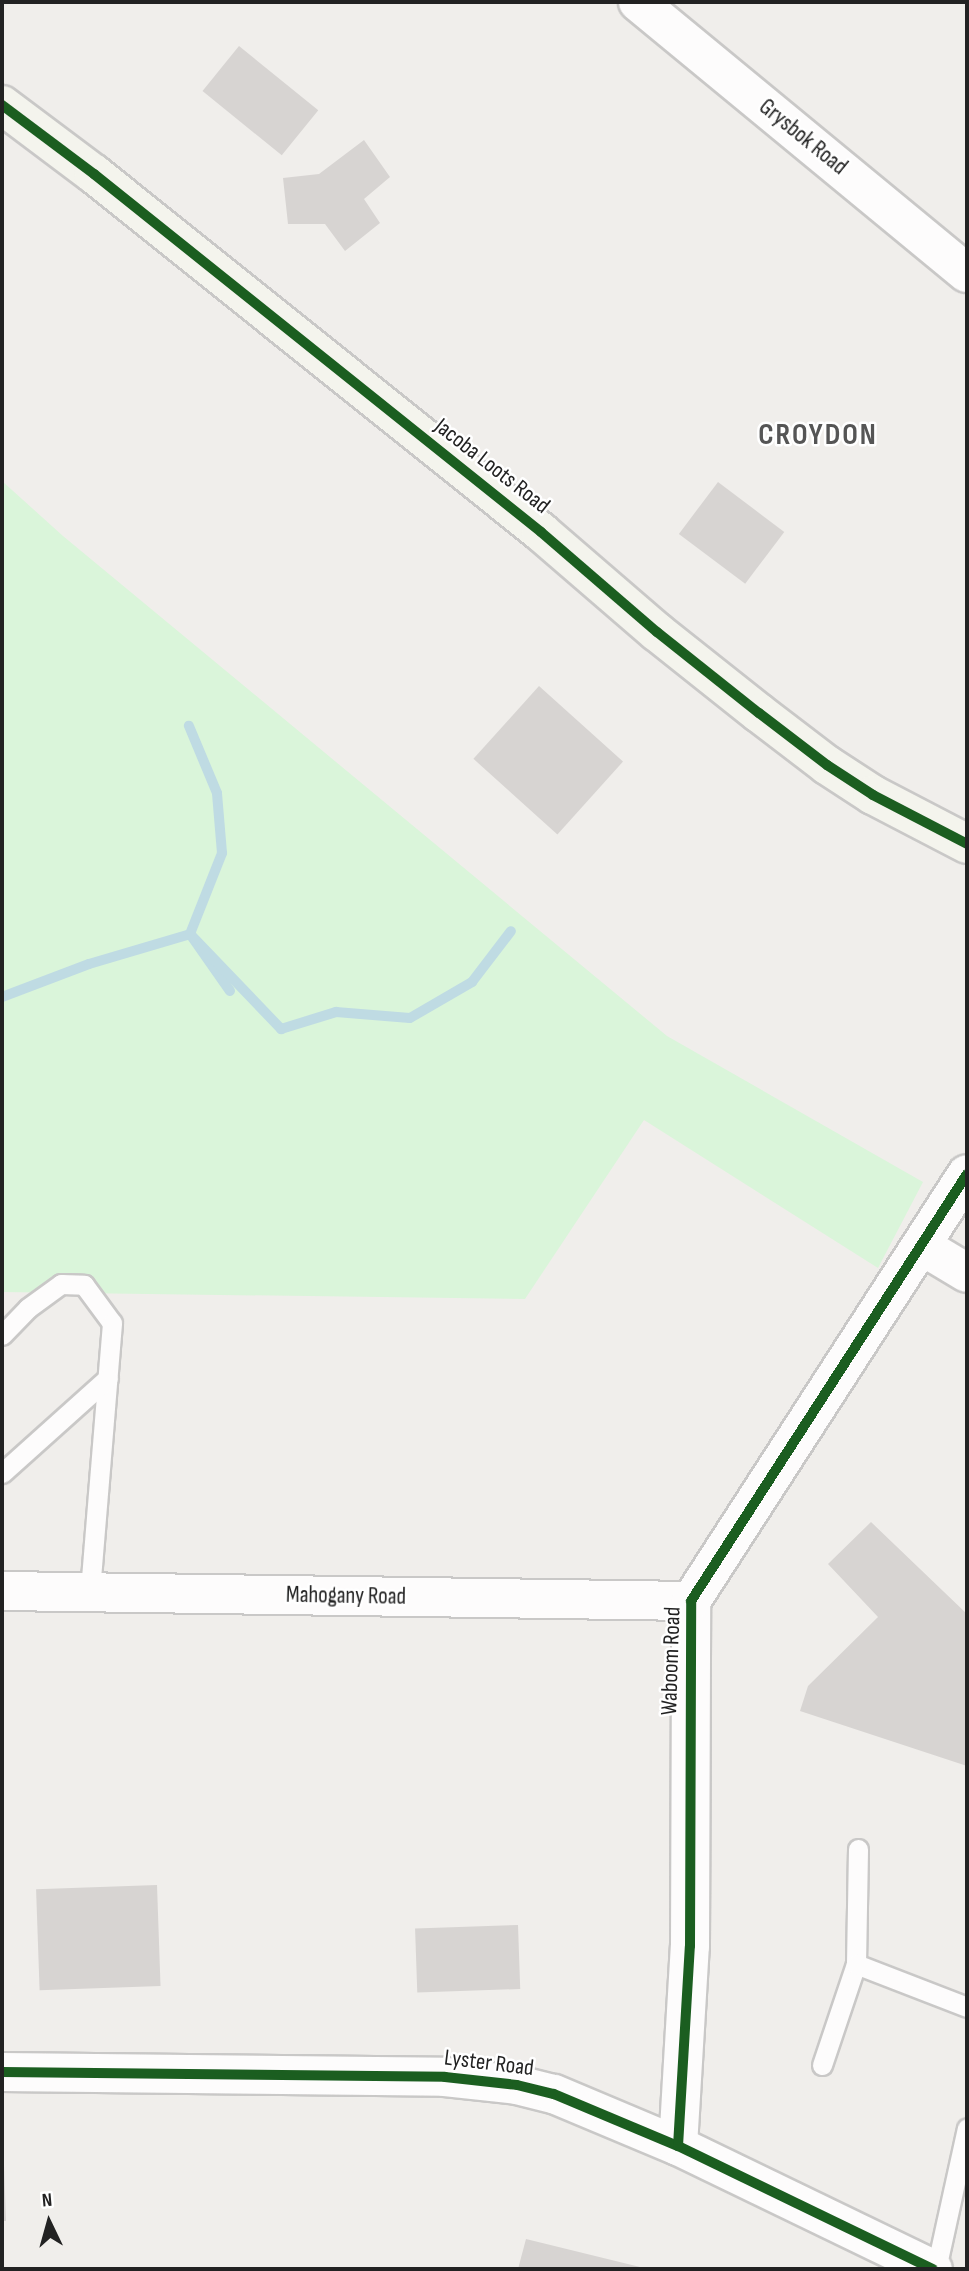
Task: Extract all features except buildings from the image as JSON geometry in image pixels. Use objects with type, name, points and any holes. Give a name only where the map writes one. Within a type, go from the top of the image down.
[{"type":"street","name":"Grysbok Road","points":[[638,2],[967,274]]},
{"type":"street","name":"Jacoba Loots Road","points":[[2,105],[94,174],[541,532],[657,632],[759,713],[827,765],[873,795],[967,844]]},
{"type":"street","name":"Waboom Road","points":[[678,2146],[690,1946],[691,1601],[967,1174]]},
{"type":"street","points":[[922,1246],[967,1273]]},
{"type":"street","name":"Mahogany Road","points":[[2,1591],[691,1601]]},
{"type":"street","name":"Lyster Road","points":[[2,2072],[445,2077],[490,2081],[554,2094],[678,2146],[934,2269]]},
{"type":"lane","points":[[2,1335],[28,1308],[61,1284],[85,1285],[112,1323],[90,1592]]},
{"type":"lane","points":[[2,1473],[108,1378]]},
{"type":"lane","points":[[822,2065],[856,1964],[858,1849]]},
{"type":"lane","points":[[856,1964],[967,2007]]},
{"type":"lane","points":[[934,2269],[967,2128]]},
{"type":"green space","points":[[2,481],[63,536],[667,1036],[923,1182],[878,1268],[644,1120],[525,1299],[2,1292]]},
{"type":"waterway","points":[[2,997],[89,964],[190,934],[222,853],[217,793],[189,726]]},
{"type":"waterway","points":[[230,991],[190,934],[281,1029],[336,1012],[410,1018],[472,982],[511,931]]},
{"type":"cycle path","points":[[2,105],[94,174],[541,532],[657,632],[759,713],[827,765],[873,795],[967,844]]},
{"type":"cycle path","points":[[678,2146],[690,1946],[691,1601],[967,1174]]},
{"type":"cycle path","points":[[2,2072],[445,2077],[517,2085],[554,2094],[678,2146],[933,2269]]},
{"type":"district","name":"CROYDON","points":[[818,435]]}]
